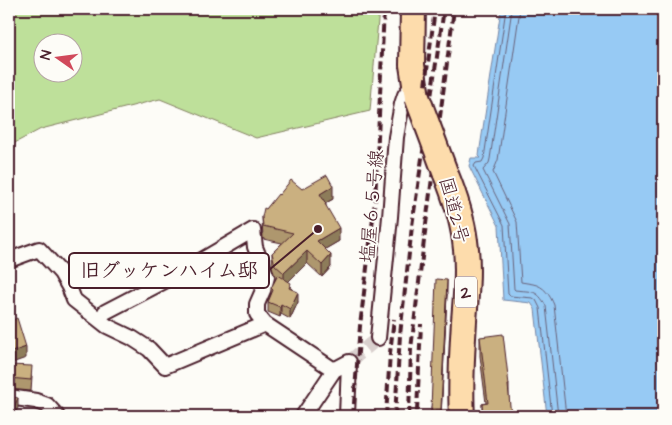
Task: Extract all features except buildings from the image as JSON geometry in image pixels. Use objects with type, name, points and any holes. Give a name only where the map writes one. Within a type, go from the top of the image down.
[{"type":"highway","name":"国道2号","points":[[413,9],[412,64],[416,89],[456,200],[461,217],[466,253],[462,416]]},
{"type":"street","name":"塩屋６５号線","points":[[378,338],[396,137],[405,95],[416,89]]},
{"type":"street","points":[[105,312],[180,273],[253,230],[255,247],[267,276],[257,304],[257,314],[265,324],[334,370]]},
{"type":"street","points":[[9,260],[39,249],[61,273],[74,300],[107,326],[149,349],[165,366],[265,324]]},
{"type":"street","points":[[303,416],[334,370],[349,362],[347,416]]},
{"type":"street","points":[[9,398],[36,401],[47,405],[57,416]]},
{"type":"green space","points":[[9,9],[379,9],[370,111],[256,138],[160,99],[41,129],[9,146]]},
{"type":"water","points":[[501,9],[663,9],[663,416],[547,416],[535,309],[531,303],[503,300],[499,226],[469,166],[471,158],[481,158],[479,156],[480,148]]},
{"type":"tunnel","points":[[349,362],[378,338]]},
{"type":"railway","points":[[353,416],[360,326],[375,201],[384,9]]},
{"type":"railway","points":[[422,109],[435,9]]},
{"type":"railway","points":[[395,416],[400,335],[412,226],[444,9]]},
{"type":"railway","points":[[409,416],[411,349],[454,9]]},
{"type":"railway","points":[[386,416],[394,319]]},
{"type":"railway","points":[[417,411],[421,324]]},
{"type":"place","name":"旧グッケンハイム邸","points":[[318,229]]}]
